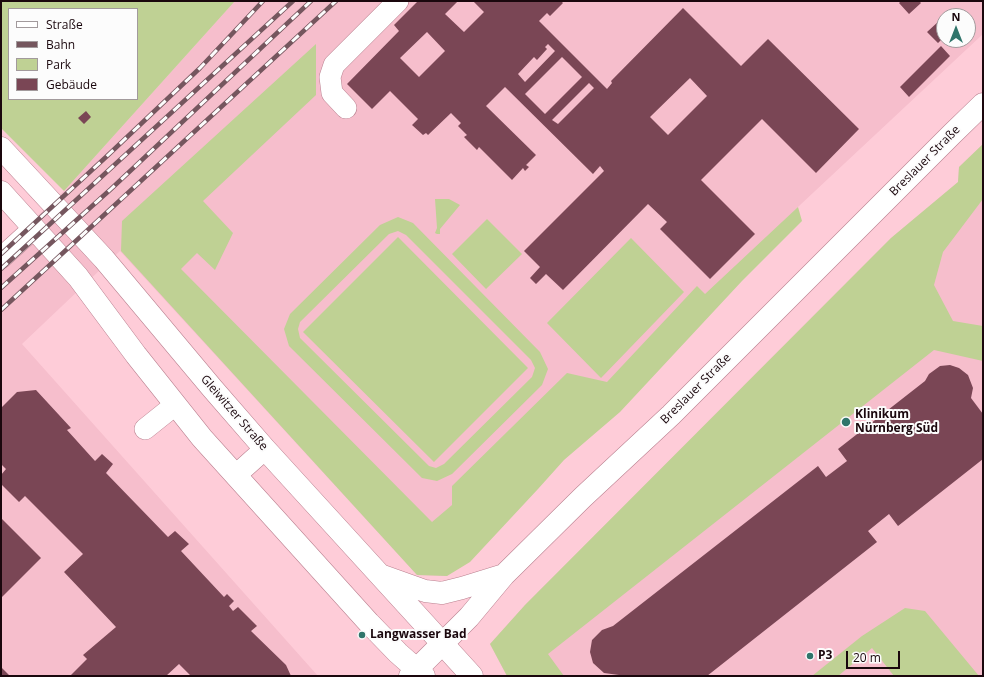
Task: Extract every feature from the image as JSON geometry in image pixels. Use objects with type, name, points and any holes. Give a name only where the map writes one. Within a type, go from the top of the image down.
[{"type":"main road","name":"Breslauer Straße","points":[[417,674],[469,617],[504,575],[583,497],[671,415],[946,139],[983,104]]},
{"type":"main road","name":"Gleiwitzer Straße","points":[[1,148],[111,268],[265,449],[472,676]]},
{"type":"main road","points":[[1,192],[78,277],[198,433],[369,623],[417,674]]},
{"type":"main road","points":[[380,575],[425,591],[442,593],[504,575]]},
{"type":"lane","points":[[346,108],[332,93],[330,77],[334,65],[398,1]]},
{"type":"lane","points":[[1,258],[34,228]]},
{"type":"lane","points":[[145,429],[176,405]]},
{"type":"lane","points":[[236,475],[265,449]]},
{"type":"shaded area","points":[[235,1],[983,1],[983,34],[976,41],[976,8],[936,8],[936,48],[968,48],[799,206],[447,576],[417,575],[120,251],[22,344],[318,676],[1,676],[1,250],[64,191]]},
{"type":"shaded area","name":"Klinikum Nürnberg Süd","points":[[983,144],[983,676],[507,676],[490,644],[525,605],[891,238],[958,182],[959,167]]},
{"type":"green space","points":[[1,1],[235,1],[64,191],[1,128]]},
{"type":"green space","points":[[316,44],[316,95],[203,201],[233,233],[215,270],[197,253],[181,269],[432,522],[452,505],[452,486],[567,373],[607,382],[697,286],[705,294],[798,207],[802,221],[742,281],[620,412],[564,460],[470,562],[447,576],[417,575],[121,251],[122,221]]},
{"type":"green space","points":[[983,144],[983,199],[943,252],[934,285],[953,321],[983,326],[983,361],[934,350],[548,654],[564,676],[507,676],[490,644],[525,605],[891,238],[958,182],[959,167]]},
{"type":"green space","points":[[435,199],[449,199],[460,205],[440,229],[440,234],[435,233],[437,228]]},
{"type":"green space","points":[[398,217],[413,223],[540,352],[548,369],[542,385],[452,474],[437,481],[422,478],[289,346],[284,329],[290,314],[380,225]],"holes":[[[398,231],[406,235],[531,360],[535,368],[532,377],[444,464],[436,468],[429,466],[300,338],[298,329],[300,322],[389,234]]]},
{"type":"green space","points":[[487,219],[522,254],[486,289],[452,254]]},
{"type":"green space","points":[[398,237],[528,368],[434,462],[303,332]]},
{"type":"green space","points":[[631,238],[684,292],[601,378],[547,323]]},
{"type":"green space","points":[[905,608],[925,611],[979,676],[894,676],[872,648],[838,676],[812,676],[862,636]]},
{"type":"building","points":[[418,1],[458,1],[445,14],[464,32],[484,12],[473,1],[561,1],[563,3],[550,16],[547,13],[539,21],[607,89],[612,83],[611,81],[683,8],[741,66],[768,39],[859,129],[816,173],[762,119],[701,180],[755,234],[710,279],[660,229],[667,222],[648,204],[563,290],[546,274],[536,284],[530,278],[540,267],[524,251],[604,171],[600,166],[593,174],[505,87],[486,106],[536,155],[526,165],[529,167],[525,171],[523,168],[512,180],[479,147],[477,150],[464,137],[467,135],[458,126],[461,123],[451,113],[428,135],[426,133],[423,135],[412,125],[418,119],[390,91],[372,109],[347,84],[399,31],[394,25]],"holes":[[[427,32],[445,51],[419,77],[400,58]],[[548,44],[555,51],[525,82],[518,74],[534,57],[537,60],[547,49],[545,47]],[[562,57],[582,77],[545,114],[525,94]],[[690,78],[707,96],[668,135],[650,117]],[[589,83],[594,88],[558,124],[552,120]]]},
{"type":"building","points":[[901,1],[919,1],[921,3],[909,14],[899,3]]},
{"type":"building","points":[[936,24],[936,41],[927,32]]},
{"type":"building","points":[[939,48],[943,48],[950,56],[909,97],[900,87]]},
{"type":"building","points":[[86,111],[91,117],[84,124],[78,118]]},
{"type":"building","points":[[950,365],[959,368],[968,375],[973,388],[971,398],[983,414],[983,459],[898,526],[889,514],[868,531],[877,542],[707,676],[620,676],[604,673],[593,663],[590,652],[592,640],[602,630],[613,626],[818,466],[826,477],[847,461],[838,449],[925,381],[929,374],[940,366]]},
{"type":"building","points":[[36,390],[71,428],[67,430],[95,461],[102,454],[113,464],[106,473],[168,537],[175,531],[189,544],[181,551],[224,597],[227,594],[234,601],[229,606],[233,611],[238,607],[257,626],[251,631],[286,665],[291,676],[191,676],[179,664],[166,676],[70,676],[87,659],[83,655],[116,627],[64,572],[83,554],[25,496],[19,502],[1,484],[1,475],[6,469],[1,464],[1,408],[17,392]]},
{"type":"building","points":[[1,518],[41,558],[1,598]]},
{"type":"building","points":[[1,667],[10,676],[1,676]]},
{"type":"railway","points":[[1,254],[200,68],[263,1]]},
{"type":"railway","points":[[1,269],[293,1]]},
{"type":"railway","points":[[1,288],[111,189],[311,1]]},
{"type":"railway","points":[[1,310],[336,1]]},
{"type":"place","name":"Klinikum Nürnberg Süd","points":[[846,422]]},
{"type":"place","name":"Langwasser Bad","points":[[362,635]]},
{"type":"place","name":"P3","points":[[810,656]]}]
